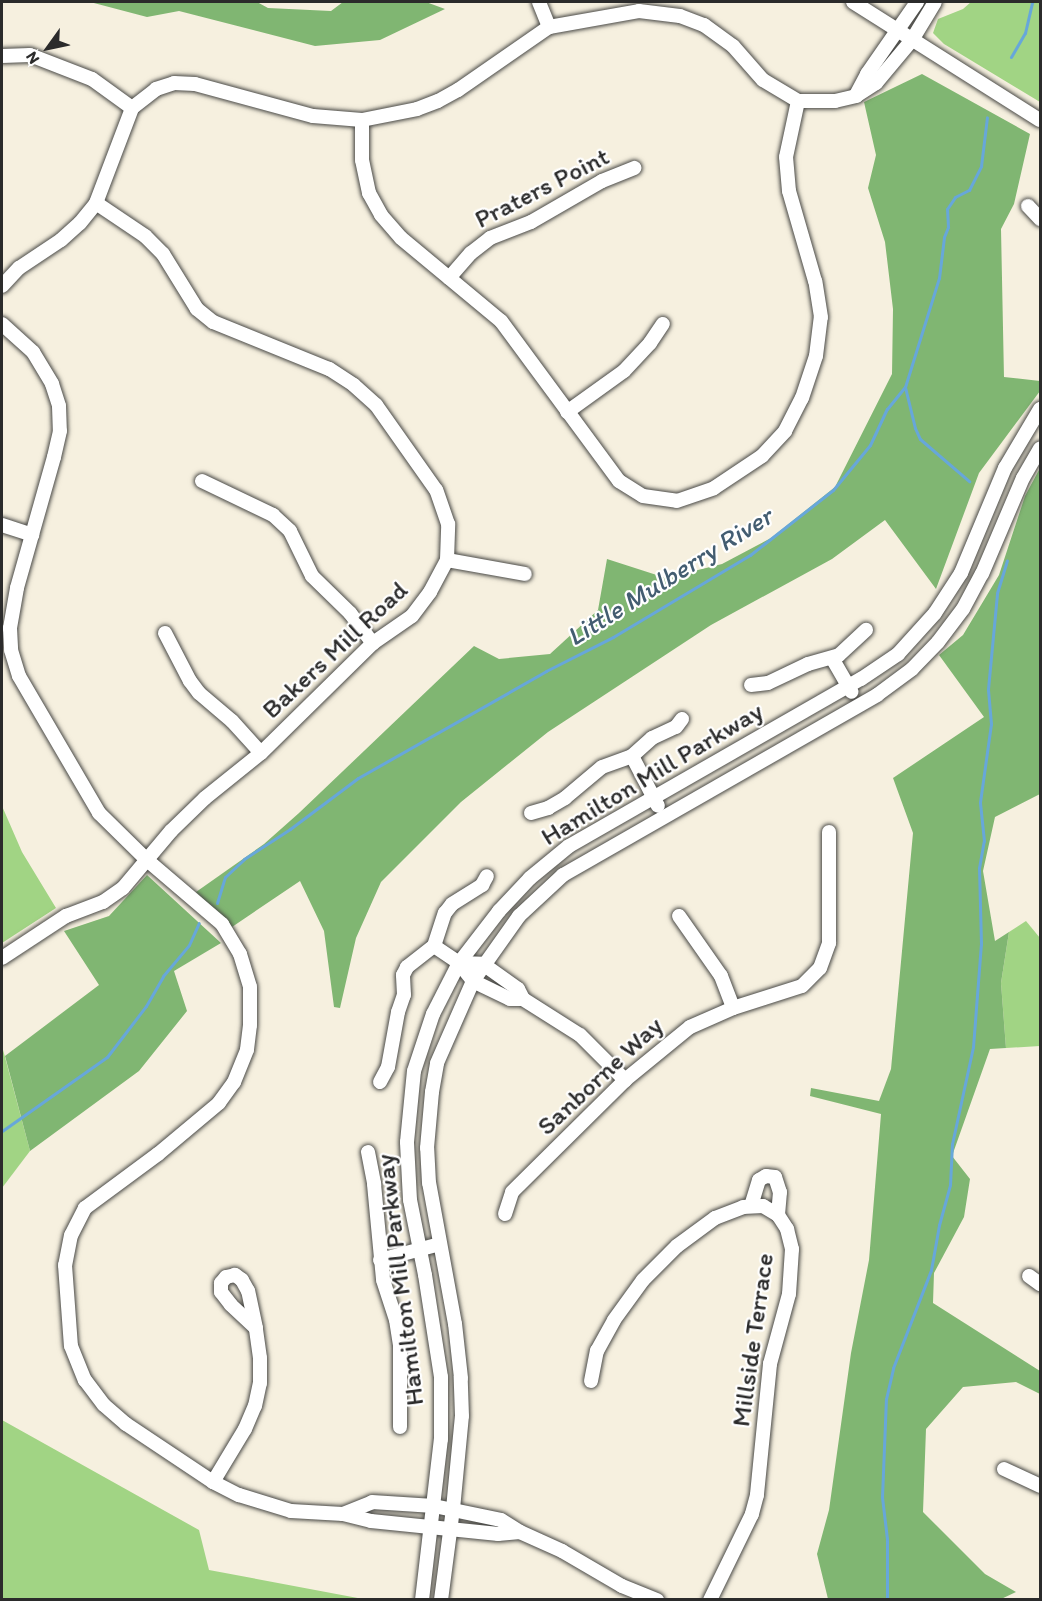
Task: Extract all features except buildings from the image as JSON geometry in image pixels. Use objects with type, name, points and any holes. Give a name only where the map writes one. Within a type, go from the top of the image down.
[{"type":"street","points":[[539,2],[549,27]]},
{"type":"street","points":[[853,2],[1041,120]]},
{"type":"street","points":[[856,96],[917,2]]},
{"type":"street","points":[[2,286],[19,268],[61,240],[96,203],[132,108],[156,89],[174,83],[195,84],[313,116],[362,120],[417,109],[438,101],[458,90],[549,27],[639,10],[680,16],[704,25],[733,46],[763,80],[798,101],[835,101],[856,96],[876,83],[912,40],[935,2]]},
{"type":"street","points":[[2,56],[30,55],[92,79],[132,108]]},
{"type":"street","points":[[362,120],[362,160],[369,193],[381,215],[400,238],[501,321],[619,481],[643,496],[677,501],[714,488],[762,456],[785,430],[802,398],[816,356],[821,317],[815,281],[789,191],[786,157],[798,101]]},
{"type":"street","name":"Praters Point","points":[[449,278],[471,253],[490,238],[556,210],[602,181],[634,168]]},
{"type":"street","name":"Bakers Mill Road","points":[[2,958],[66,916],[103,902],[123,888],[205,798],[261,753],[373,643],[412,616],[430,592],[447,560],[448,524],[436,490],[376,405],[354,385],[329,369],[213,322],[198,309],[163,254],[145,236],[96,203]]},
{"type":"street","points":[[1028,206],[1041,219]]},
{"type":"street","points":[[2,324],[33,352],[52,384],[59,406],[60,430],[17,588],[10,628],[11,650],[19,676],[86,795],[99,813],[147,860],[222,924],[240,954],[250,987],[250,1025],[247,1050],[234,1082],[219,1103],[158,1154],[85,1208],[71,1235],[65,1265],[71,1346],[85,1380],[104,1405],[126,1424],[213,1482],[238,1495],[291,1511],[343,1514],[371,1521],[432,1526],[451,1530],[498,1534],[520,1532]]},
{"type":"street","points":[[567,412],[624,371],[650,343],[663,324]]},
{"type":"street","name":"Hamilton Mill Parkway","points":[[422,1599],[441,1440],[441,1377],[410,1200],[407,1142],[414,1071],[433,1014],[459,963],[499,911],[530,878],[569,846],[849,686],[898,654],[935,614],[960,573],[1005,468],[1041,410]]},
{"type":"street","name":"Hamilton Mill Parkway","points":[[441,1599],[451,1530],[462,1416],[461,1378],[428,1160],[432,1092],[437,1064],[473,981],[519,916],[563,875],[663,815],[859,704],[912,669],[938,642],[963,609],[982,574],[1023,478],[1041,448]]},
{"type":"street","points":[[202,481],[273,515],[291,531],[312,576],[350,613],[373,643]]},
{"type":"street","points":[[2,525],[32,535]]},
{"type":"street","points":[[447,560],[525,574]]},
{"type":"street","points":[[751,685],[768,683],[808,664],[832,658],[854,644],[866,630]]},
{"type":"street","points":[[165,633],[190,681],[199,693],[232,721],[261,753]]},
{"type":"street","points":[[832,658],[859,704]]},
{"type":"street","points":[[531,813],[548,808],[565,798],[602,767],[632,756],[652,738],[676,727],[682,719]]},
{"type":"street","points":[[632,756],[663,815]]},
{"type":"street","name":"Sanborne Way","points":[[505,1214],[512,1192],[625,1080],[690,1027],[733,1008],[802,986],[820,968],[829,943],[830,832]]},
{"type":"street","points":[[380,1082],[388,1067],[398,1012],[404,995],[404,975],[407,967],[434,946],[445,913],[452,904],[482,885],[487,876]]},
{"type":"street","points":[[679,916],[721,976],[733,1008]]},
{"type":"street","points":[[434,946],[459,963],[473,981],[510,999],[524,999]]},
{"type":"street","points":[[459,963],[483,964],[518,989],[524,999],[580,1035],[625,1080]]},
{"type":"street","points":[[368,1152],[374,1184],[380,1260],[400,1346],[400,1427]]},
{"type":"street","points":[[591,1381],[597,1351],[614,1320],[643,1280],[677,1246],[715,1218],[742,1206],[751,1206],[763,1206],[778,1215],[780,1192],[775,1178],[766,1176],[759,1180],[751,1206]]},
{"type":"street","name":"Millside Terrace","points":[[710,1599],[752,1514],[757,1495],[770,1364],[789,1294],[792,1249],[787,1229],[778,1215]]},
{"type":"street","points":[[380,1260],[441,1244]]},
{"type":"street","points":[[1029,1276],[1041,1284]]},
{"type":"street","points":[[213,1482],[245,1429],[255,1406],[260,1374],[256,1328]]},
{"type":"street","points":[[1004,1469],[1041,1486]]},
{"type":"street","points":[[343,1514],[372,1502],[434,1506],[501,1520],[520,1532],[562,1551],[622,1586],[657,1599]]},
{"type":"green space","points":[[90,2],[257,2],[268,8],[331,11],[343,2],[426,2],[445,9],[380,40],[315,46],[179,11],[147,17]]},
{"type":"green space","points":[[971,2],[1040,2],[1040,102],[944,44],[933,33],[938,19],[963,9]]},
{"type":"green space","points":[[922,74],[1030,134],[1014,204],[1001,229],[1004,377],[1040,381],[1040,391],[979,473],[936,589],[885,520],[832,559],[711,625],[548,732],[461,802],[381,882],[356,938],[340,1008],[334,1007],[324,931],[300,881],[232,927],[196,892],[264,844],[474,646],[499,659],[550,654],[598,610],[607,559],[666,578],[722,564],[771,538],[835,487],[892,374],[893,309],[885,242],[868,188],[876,155],[864,102]]},
{"type":"green space","points":[[1040,468],[1040,794],[995,817],[983,871],[995,941],[1009,932],[1001,983],[1006,1048],[990,1049],[952,1156],[970,1179],[964,1217],[934,1273],[933,1303],[1040,1371],[1040,1394],[1016,1382],[963,1387],[926,1429],[923,1512],[985,1574],[1016,1592],[999,1600],[828,1599],[817,1554],[829,1510],[851,1353],[869,1260],[881,1114],[810,1096],[811,1088],[879,1101],[891,1069],[913,833],[893,778],[984,717],[939,655],[963,635],[999,575],[1025,496]]},
{"type":"green space","points":[[2,806],[22,852],[56,908],[2,943]]},
{"type":"green space","points":[[147,875],[221,943],[174,971],[187,1011],[139,1071],[30,1151],[5,1056],[99,985],[64,931],[109,916]]},
{"type":"green space","points":[[1026,921],[1040,938],[1040,1046],[1006,1048],[1001,983],[1009,932]]},
{"type":"green space","points":[[2,1046],[30,1151],[2,1188]]},
{"type":"green space","points":[[2,1420],[199,1530],[209,1570],[363,1599],[2,1599]]},
{"type":"waterway","name":"Little Mulberry River","points":[[1011,57],[1025,33],[1032,2]]},
{"type":"waterway","name":"Little Mulberry River","points":[[217,903],[225,877],[244,859],[290,829],[358,778],[546,671],[613,637],[750,555],[833,490],[870,445],[887,409],[905,387],[939,278],[944,237],[948,227],[947,209],[955,197],[969,190],[981,166],[987,117]]},
{"type":"waterway","points":[[905,387],[920,439],[969,481]]},
{"type":"waterway","points":[[887,1600],[887,1539],[882,1497],[886,1399],[893,1368],[931,1270],[939,1225],[950,1185],[952,1144],[973,1047],[981,944],[979,868],[984,841],[980,802],[991,724],[988,689],[997,593],[1007,561]]},
{"type":"waterway","name":"Little Mulberry River","points":[[2,1131],[107,1057],[146,1006],[163,976],[189,945],[199,923]]}]
